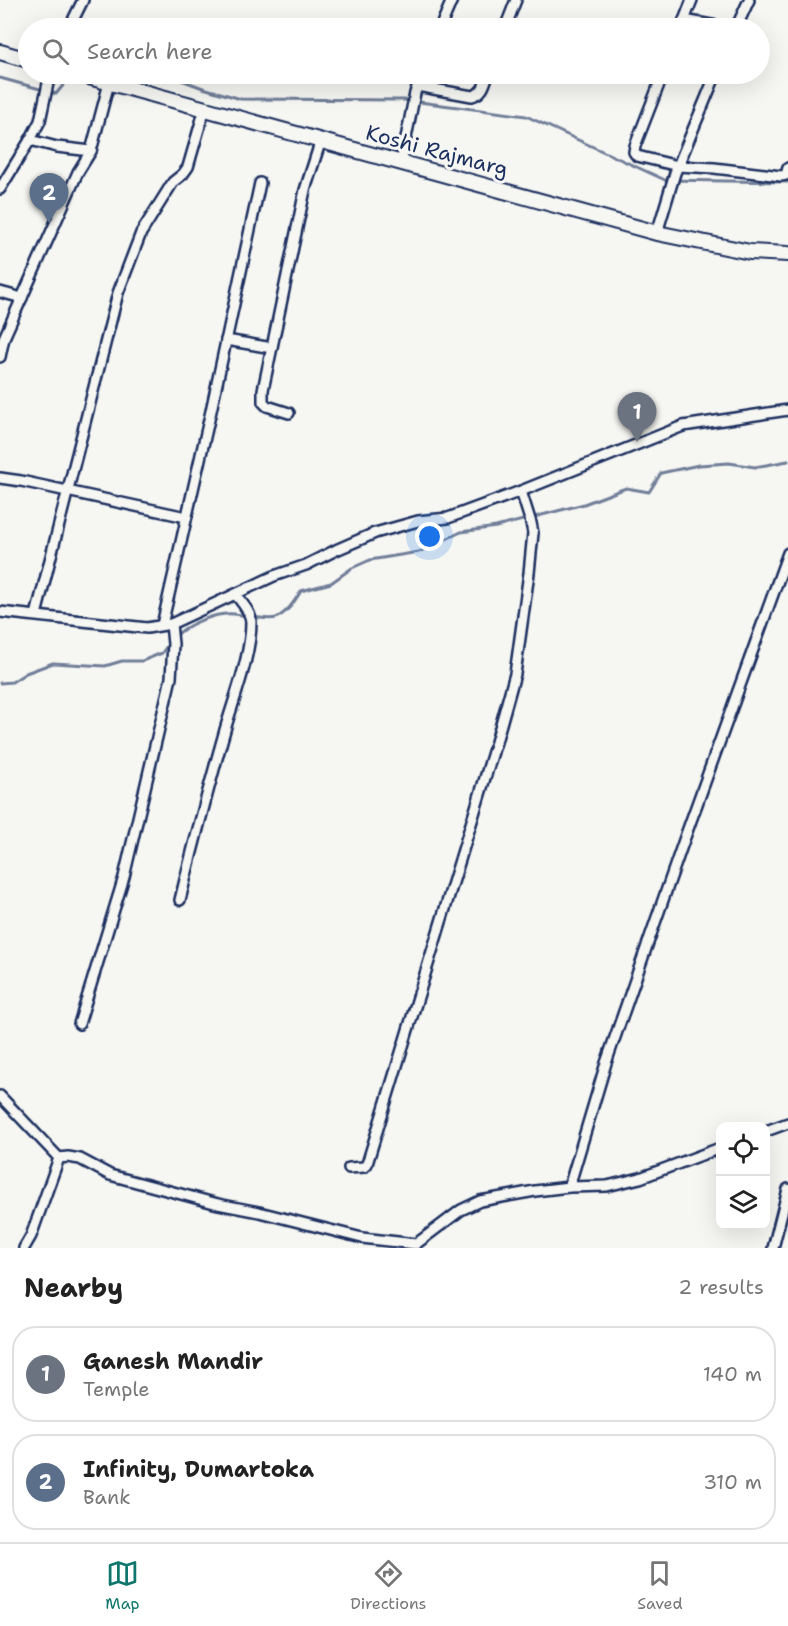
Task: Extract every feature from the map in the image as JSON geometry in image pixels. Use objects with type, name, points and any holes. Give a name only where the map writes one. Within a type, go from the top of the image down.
[{"type":"main road","points":[[0,52],[18,57]]},
{"type":"main road","name":"Koshi Rajmarg","points":[[113,84],[657,233],[750,252],[788,254]]},
{"type":"street","points":[[74,18],[83,0]]},
{"type":"street","points":[[444,18],[452,0]]},
{"type":"street","points":[[509,18],[516,0]]},
{"type":"street","points":[[684,18],[692,0]]},
{"type":"street","points":[[741,18],[749,0]]},
{"type":"street","points":[[0,189],[40,121],[48,84]]},
{"type":"street","points":[[0,357],[4,338],[78,172],[91,151],[109,84]]},
{"type":"street","points":[[401,163],[418,84]]},
{"type":"street","points":[[416,90],[472,96],[478,95],[484,84]]},
{"type":"street","points":[[659,84],[634,152],[638,156],[677,169],[714,168],[781,176],[786,174],[788,168]]},
{"type":"street","points":[[657,233],[677,169],[712,84]]},
{"type":"street","points":[[36,615],[118,293],[141,233],[173,182],[188,167],[205,108]]},
{"type":"street","points":[[30,140],[57,147],[91,151]]},
{"type":"street","points":[[289,413],[267,406],[263,402],[263,390],[305,190],[321,140]]},
{"type":"street","points":[[79,1024],[124,877],[171,678],[173,640],[166,624],[186,517],[260,183]]},
{"type":"street","points":[[0,292],[22,298]]},
{"type":"street","points":[[226,340],[272,348]]},
{"type":"street","points":[[0,612],[147,628],[166,624],[375,533],[418,521],[448,518],[683,426],[788,410]]},
{"type":"street","points":[[0,478],[186,517]]},
{"type":"street","points":[[349,1168],[364,1167],[368,1164],[515,674],[533,533],[521,491]]},
{"type":"street","points":[[569,1187],[614,1041],[788,553]]},
{"type":"street","points":[[180,900],[205,799],[245,659],[250,615],[236,595]]},
{"type":"street","points":[[0,1096],[59,1158]]},
{"type":"street","points":[[770,1129],[788,1123]]},
{"type":"street","points":[[59,1158],[80,1159],[110,1175],[208,1201],[362,1238],[419,1246],[461,1210],[480,1201],[535,1191],[607,1186],[640,1178],[716,1150]]},
{"type":"street","points":[[24,1248],[31,1236],[59,1158]]},
{"type":"street","points":[[772,1248],[788,1189]]},
{"type":"waterway","points":[[0,78],[18,83]]},
{"type":"waterway","points":[[22,84],[40,89]]},
{"type":"waterway","points":[[51,92],[56,94],[64,84]]},
{"type":"waterway","points":[[192,84],[241,99],[404,100],[526,116],[665,180],[788,182]]},
{"type":"waterway","points":[[175,637],[194,623],[219,615],[276,618],[287,610],[301,591],[331,583],[352,568],[370,560],[419,552],[461,532],[496,527],[584,504],[626,488],[649,492],[661,473],[699,465],[729,463],[755,467],[788,461]]},
{"type":"waterway","points":[[0,683],[12,682],[26,673],[53,663],[105,666],[122,661],[142,661],[162,653],[170,642]]},
{"type":"place","name":"Infinity, Dumartoka","points":[[49,223]]},
{"type":"place","name":"Ganesh Mandir","points":[[637,442]]}]
